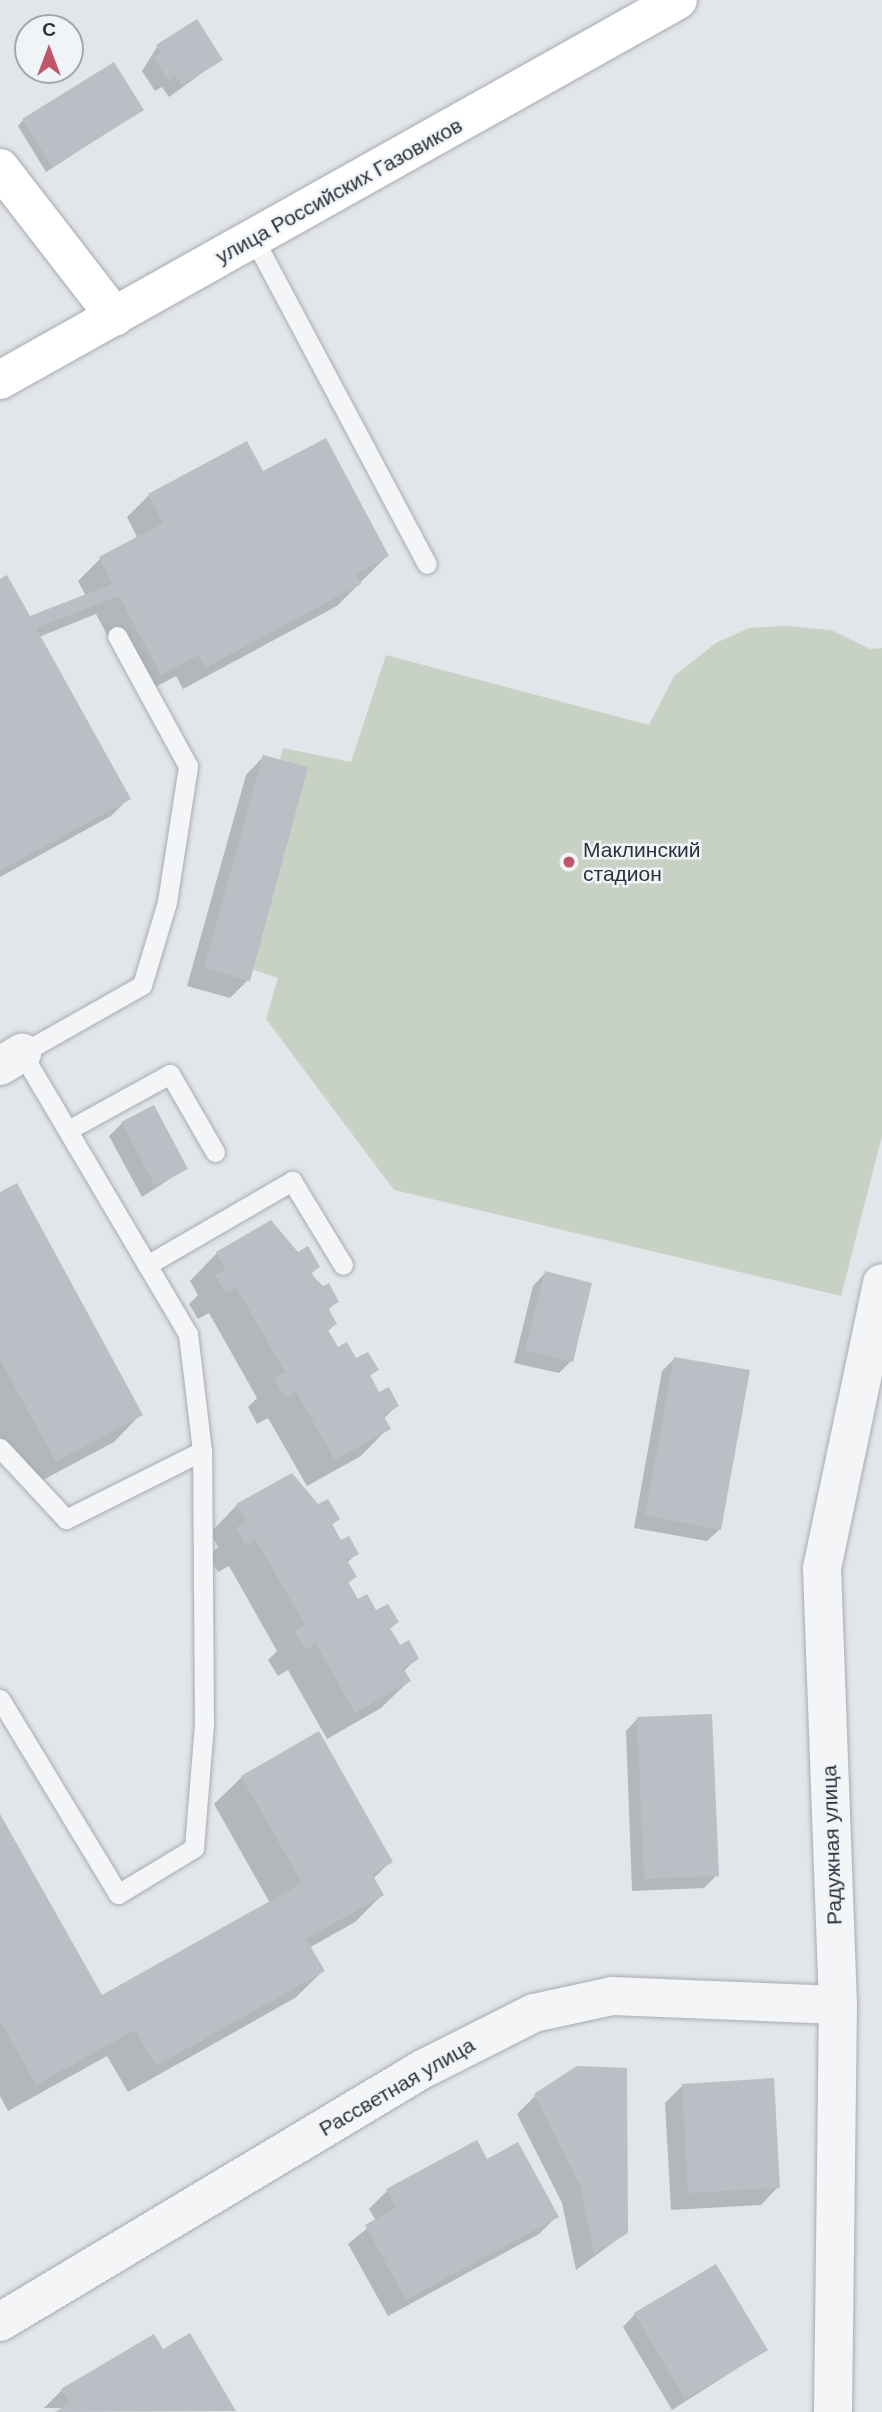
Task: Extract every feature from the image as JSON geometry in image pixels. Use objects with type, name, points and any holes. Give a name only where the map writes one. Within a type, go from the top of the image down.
[{"type":"main road","name":"улица Российских Газовиков","points":[[0,380],[678,0]]},
{"type":"main road","points":[[0,168],[115,317]]},
{"type":"street","name":"Радужная улица","points":[[828,2410],[838,2005],[822,1568],[882,1283]]},
{"type":"street","name":"Рассветная улица","points":[[0,2322],[425,2068],[534,2013],[612,1996],[838,2005]]},
{"type":"lane","points":[[254,239],[427,564]]},
{"type":"lane","points":[[0,1699],[118,1894],[194,1848],[204,1723],[198,1538],[202,1451],[188,1334],[68,1130],[11,1059],[142,985],[167,902],[188,766],[117,636]]},
{"type":"lane","points":[[68,1130],[170,1074],[215,1152]]},
{"type":"lane","points":[[147,1265],[292,1181],[343,1265]]},
{"type":"lane","points":[[0,1448],[66,1520],[202,1451]]},
{"type":"green space","name":"Маклинский стадион","points":[[786,626],[831,630],[870,649],[882,648],[882,1136],[841,1296],[394,1190],[266,1019],[278,978],[231,962],[283,748],[351,762],[386,655],[649,725],[674,676],[716,643],[749,628]]},
{"type":"building","points":[[197,19],[223,60],[182,85],[175,75],[168,80],[153,57],[161,53],[156,45]]},
{"type":"building","points":[[114,62],[144,110],[52,167],[22,119],[78,84],[84,84],[84,81]]},
{"type":"building","points":[[326,438],[389,556],[356,574],[361,584],[205,668],[199,655],[161,675],[119,596],[36,628],[131,799],[0,871],[0,579],[7,575],[30,616],[112,584],[99,557],[163,523],[148,494],[247,441],[263,471]]},
{"type":"building","points":[[263,755],[308,767],[250,981],[204,968]]},
{"type":"building","points":[[154,1105],[188,1169],[155,1186],[121,1122]]},
{"type":"building","points":[[17,1183],[143,1415],[56,1462],[0,1360],[0,1192]]},
{"type":"building","points":[[271,1220],[298,1252],[308,1246],[320,1267],[311,1272],[321,1287],[329,1283],[339,1302],[328,1308],[337,1324],[328,1330],[338,1347],[347,1342],[356,1358],[368,1352],[379,1370],[370,1375],[379,1392],[389,1387],[399,1406],[383,1415],[391,1429],[335,1460],[296,1392],[285,1398],[274,1378],[285,1372],[236,1287],[226,1293],[215,1275],[226,1269],[216,1252]]},
{"type":"building","points":[[545,1271],[592,1283],[573,1362],[525,1350]]},
{"type":"building","points":[[674,1357],[750,1370],[721,1530],[645,1515]]},
{"type":"building","points":[[292,1473],[318,1504],[328,1499],[340,1519],[332,1524],[341,1540],[349,1536],[359,1554],[347,1560],[357,1577],[348,1582],[358,1599],[367,1594],[376,1610],[388,1604],[399,1622],[390,1628],[400,1645],[409,1640],[419,1659],[403,1668],[411,1681],[355,1713],[316,1644],[306,1650],[294,1631],[305,1625],[256,1540],[246,1546],[236,1528],[246,1521],[236,1504]]},
{"type":"building","points":[[712,1714],[719,1876],[644,1879],[637,1717]]},
{"type":"building","points":[[319,1731],[393,1862],[372,1874],[384,1895],[306,1939],[325,1971],[156,2066],[135,2030],[36,2085],[0,2021],[0,1814],[102,1995],[302,1883],[241,1776]]},
{"type":"building","points":[[577,2066],[627,2068],[628,2233],[594,2254],[580,2185],[534,2094]]},
{"type":"building","points":[[774,2078],[780,2188],[688,2193],[682,2084]]},
{"type":"building","points":[[477,2140],[487,2159],[518,2142],[559,2217],[406,2300],[365,2225],[396,2208],[386,2189]]},
{"type":"building","points":[[716,2264],[768,2350],[685,2399],[634,2313]]},
{"type":"building","points":[[190,2333],[236,2411],[55,2412],[70,2403],[61,2389],[154,2334],[163,2349]]},
{"type":"place","name":"Маклинский стадион","points":[[569,862]]}]
